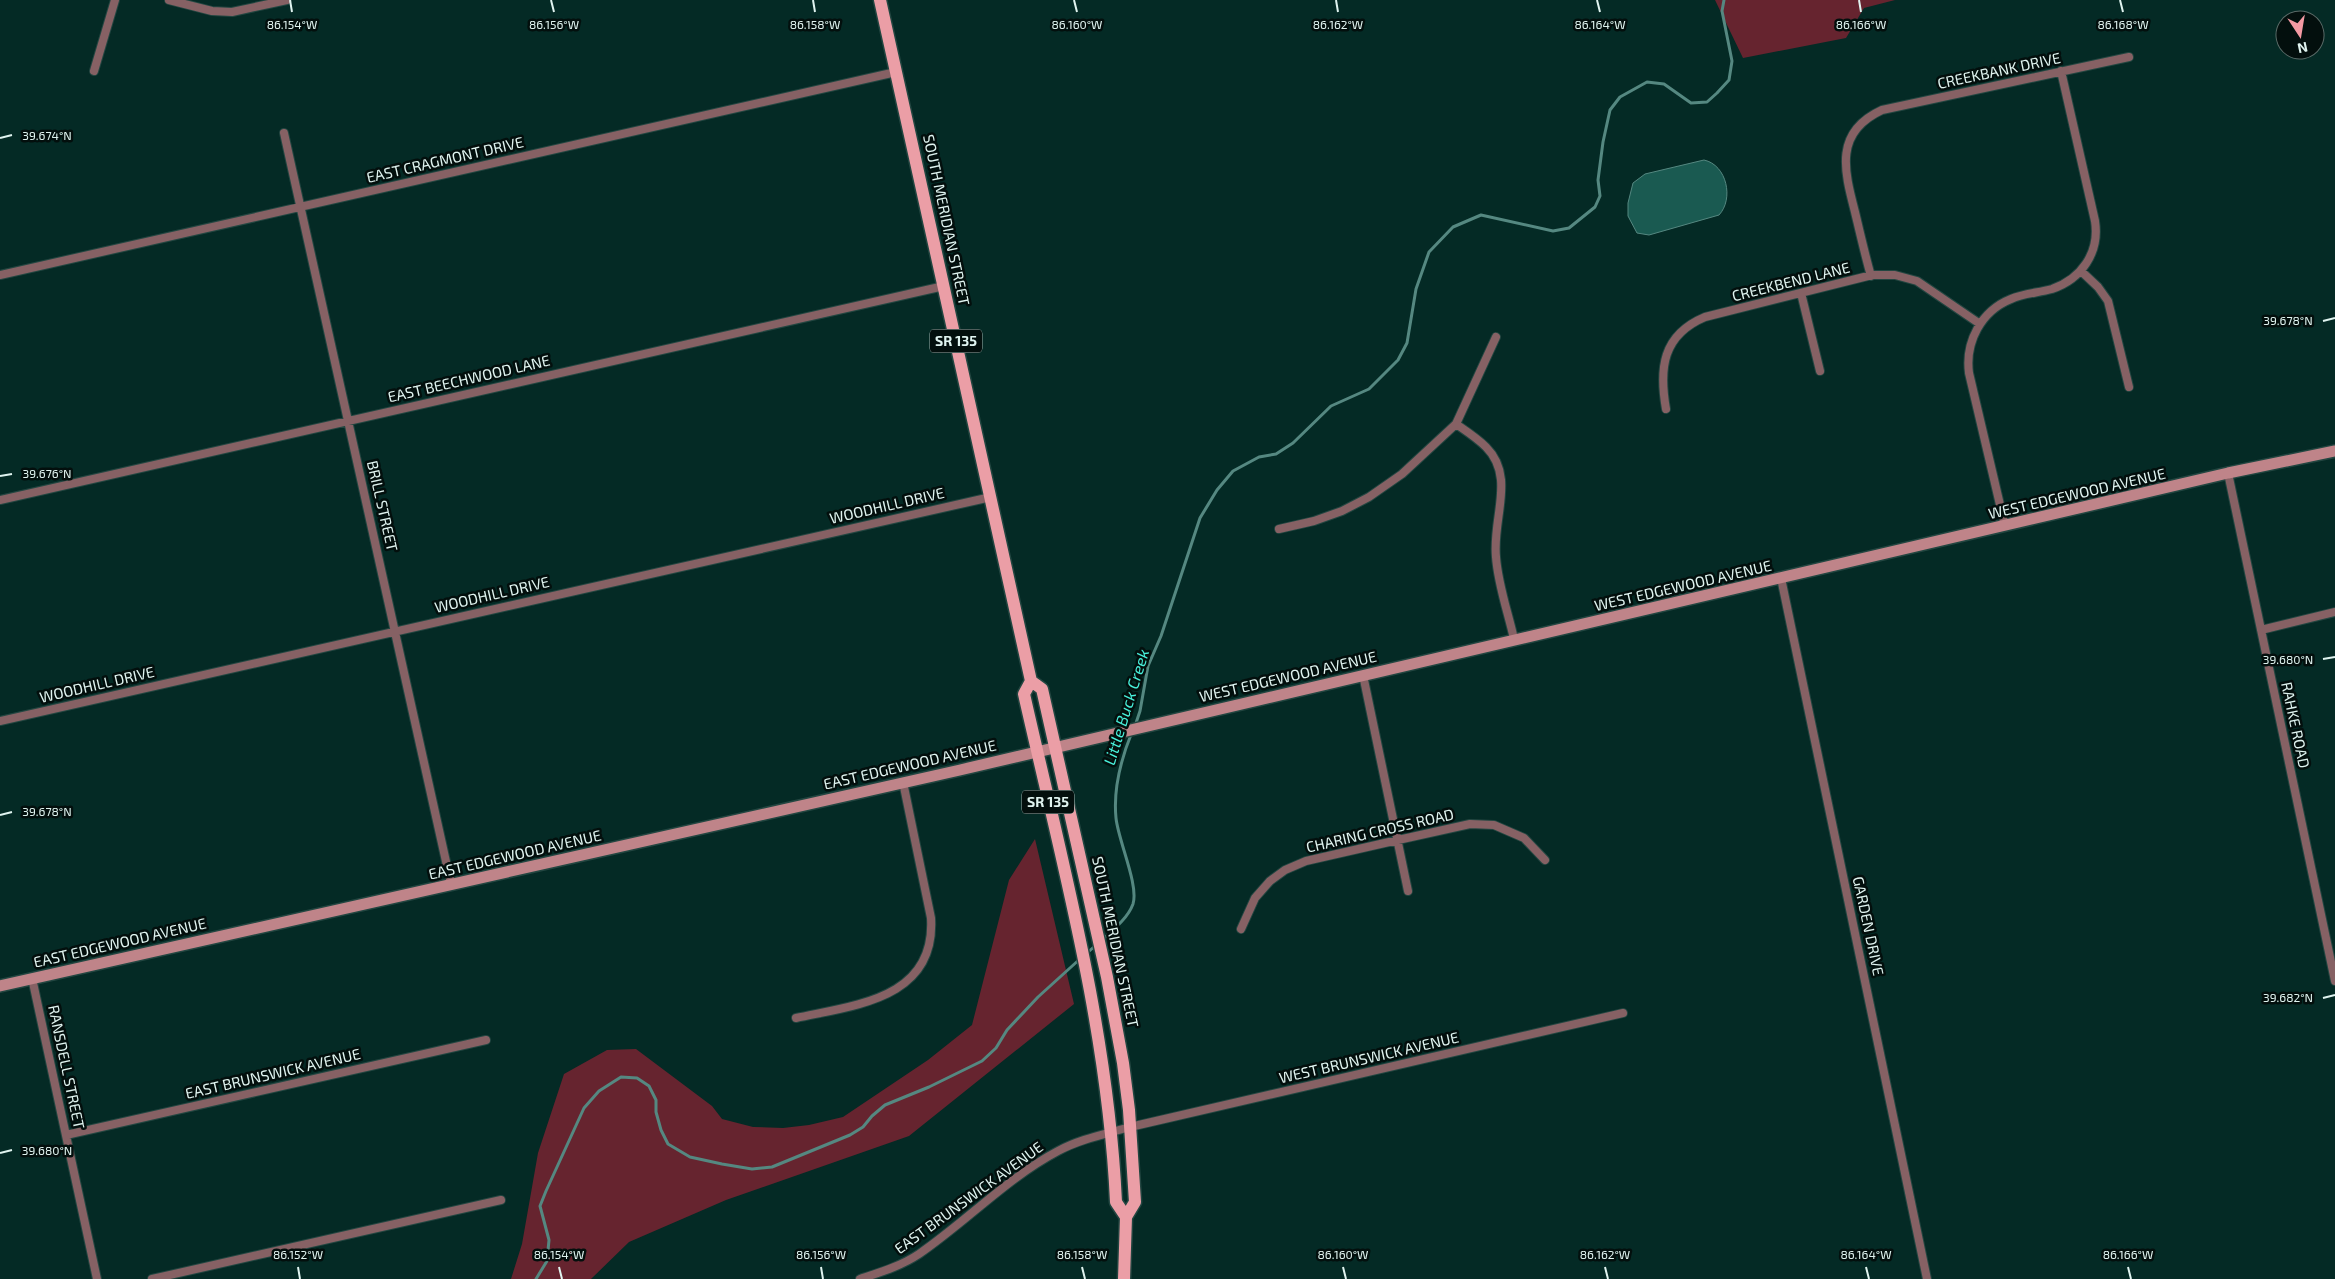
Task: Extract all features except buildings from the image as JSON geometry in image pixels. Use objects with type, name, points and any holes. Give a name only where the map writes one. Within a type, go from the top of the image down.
[{"type":"main road","name":"SOUTH MERIDIAN STREET","points":[[880,0],[1031,681],[1024,694],[1091,992],[1105,1069],[1121,1130],[1135,1202],[1126,1217],[1124,1279]]},
{"type":"main road","name":"WEST EDGEWOOD AVENUE","points":[[1037,751],[1514,639],[2335,451]]},
{"type":"main road","name":"SOUTH MERIDIAN STREET","points":[[1031,681],[1042,689],[1107,977],[1123,1063],[1116,1202],[1126,1217]]},
{"type":"main road","name":"EAST EDGEWOOD AVENUE","points":[[0,986],[1037,751]]},
{"type":"street","points":[[94,71],[115,0]]},
{"type":"street","points":[[170,0],[212,11],[232,12],[287,0]]},
{"type":"street","name":"CREEKBANK DRIVE","points":[[1870,276],[1844,163],[1851,137],[1867,118],[1876,113],[2129,57]]},
{"type":"street","points":[[2005,526],[1968,369],[1970,345],[1980,324],[1992,310],[2008,300],[2058,286],[2071,280],[2081,271],[2095,246],[2095,226],[2062,71]]},
{"type":"street","name":"EAST CRAGMONT DRIVE","points":[[0,275],[896,72]]},
{"type":"street","name":"BRILL STREET","points":[[284,133],[302,207],[451,884]]},
{"type":"street","points":[[2081,271],[2098,287],[2108,301],[2129,387]]},
{"type":"street","name":"CREEKBEND LANE","points":[[1666,409],[1662,383],[1663,364],[1672,343],[1688,326],[1705,317],[1870,276],[1888,274],[1914,279],[1980,324]]},
{"type":"street","name":"EAST BEECHWOOD LANE","points":[[0,500],[944,286]]},
{"type":"street","points":[[1801,293],[1820,371]]},
{"type":"street","points":[[1279,529],[1326,517],[1369,497],[1402,474],[1456,424],[1496,337]]},
{"type":"street","points":[[1456,424],[1487,448],[1501,472],[1502,490],[1495,530],[1496,557],[1514,639]]},
{"type":"street","name":"RAHKE ROAD","points":[[2228,474],[2335,982]]},
{"type":"street","name":"WOODHILL DRIVE","points":[[0,721],[991,497]]},
{"type":"street","name":"GARDEN DRIVE","points":[[1782,578],[1927,1279]]},
{"type":"street","points":[[2261,630],[2335,612]]},
{"type":"street","points":[[1363,675],[1408,891]]},
{"type":"street","points":[[796,1018],[884,997],[911,978],[926,954],[930,937],[930,913],[903,782]]},
{"type":"street","name":"CHARING CROSS ROAD","points":[[1241,929],[1255,898],[1270,881],[1285,870],[1306,861],[1398,840],[1470,824],[1494,825],[1524,838],[1545,860]]},
{"type":"street","name":"RANSDELL STREET","points":[[32,978],[97,1279]]},
{"type":"street","name":"WEST BRUNSWICK AVENUE","points":[[1121,1130],[1623,1013]]},
{"type":"street","name":"EAST BRUNSWICK AVENUE","points":[[66,1135],[486,1040]]},
{"type":"street","name":"EAST BRUNSWICK AVENUE","points":[[860,1279],[888,1270],[919,1254],[1012,1180],[1052,1154],[1083,1141],[1121,1130]]},
{"type":"street","points":[[152,1279],[501,1200]]},
{"type":"shaded area","points":[[1715,0],[1895,0],[1864,8],[1846,38],[1743,58]]},
{"type":"shaded area","points":[[1704,160],[1718,168],[1726,183],[1726,200],[1724,208],[1719,215],[1649,235],[1637,233],[1628,216],[1628,203],[1633,183],[1645,174]]},
{"type":"shaded area","points":[[1035,839],[1074,1004],[909,1136],[726,1200],[629,1242],[591,1279],[511,1279],[522,1244],[538,1153],[564,1074],[607,1050],[636,1049],[712,1106],[722,1119],[753,1127],[783,1128],[809,1125],[843,1117],[928,1060],[972,1025],[1009,880]]},
{"type":"waterway","name":"Little Buck Creek","points":[[1135,726],[1140,711],[1148,666],[1161,636],[1200,518],[1217,490],[1233,471],[1259,457],[1276,454],[1293,443],[1331,406],[1369,389],[1398,360],[1407,343],[1416,289],[1429,252],[1453,227],[1481,215],[1553,231],[1569,228],[1595,207],[1600,196],[1598,180],[1603,142],[1610,110],[1620,97],[1647,82],[1664,84],[1691,103],[1707,102],[1717,93],[1729,80],[1732,61],[1722,11],[1724,0]]},
{"type":"waterway","name":"Little Buck Creek","points":[[1103,939],[1124,919],[1133,904],[1134,896],[1131,874],[1118,827],[1115,807],[1119,774],[1132,732]]},
{"type":"waterway","name":"Little Buck Creek","points":[[1086,954],[1096,945]]},
{"type":"waterway","name":"Little Buck Creek","points":[[536,1279],[547,1261],[549,1240],[540,1206],[546,1191],[584,1108],[599,1091],[621,1077],[637,1078],[649,1086],[656,1100],[656,1112],[661,1130],[668,1144],[690,1157],[752,1169],[772,1167],[850,1135],[863,1127],[885,1105],[929,1087],[982,1061],[996,1048],[1007,1030],[1038,997],[1081,958]]}]
